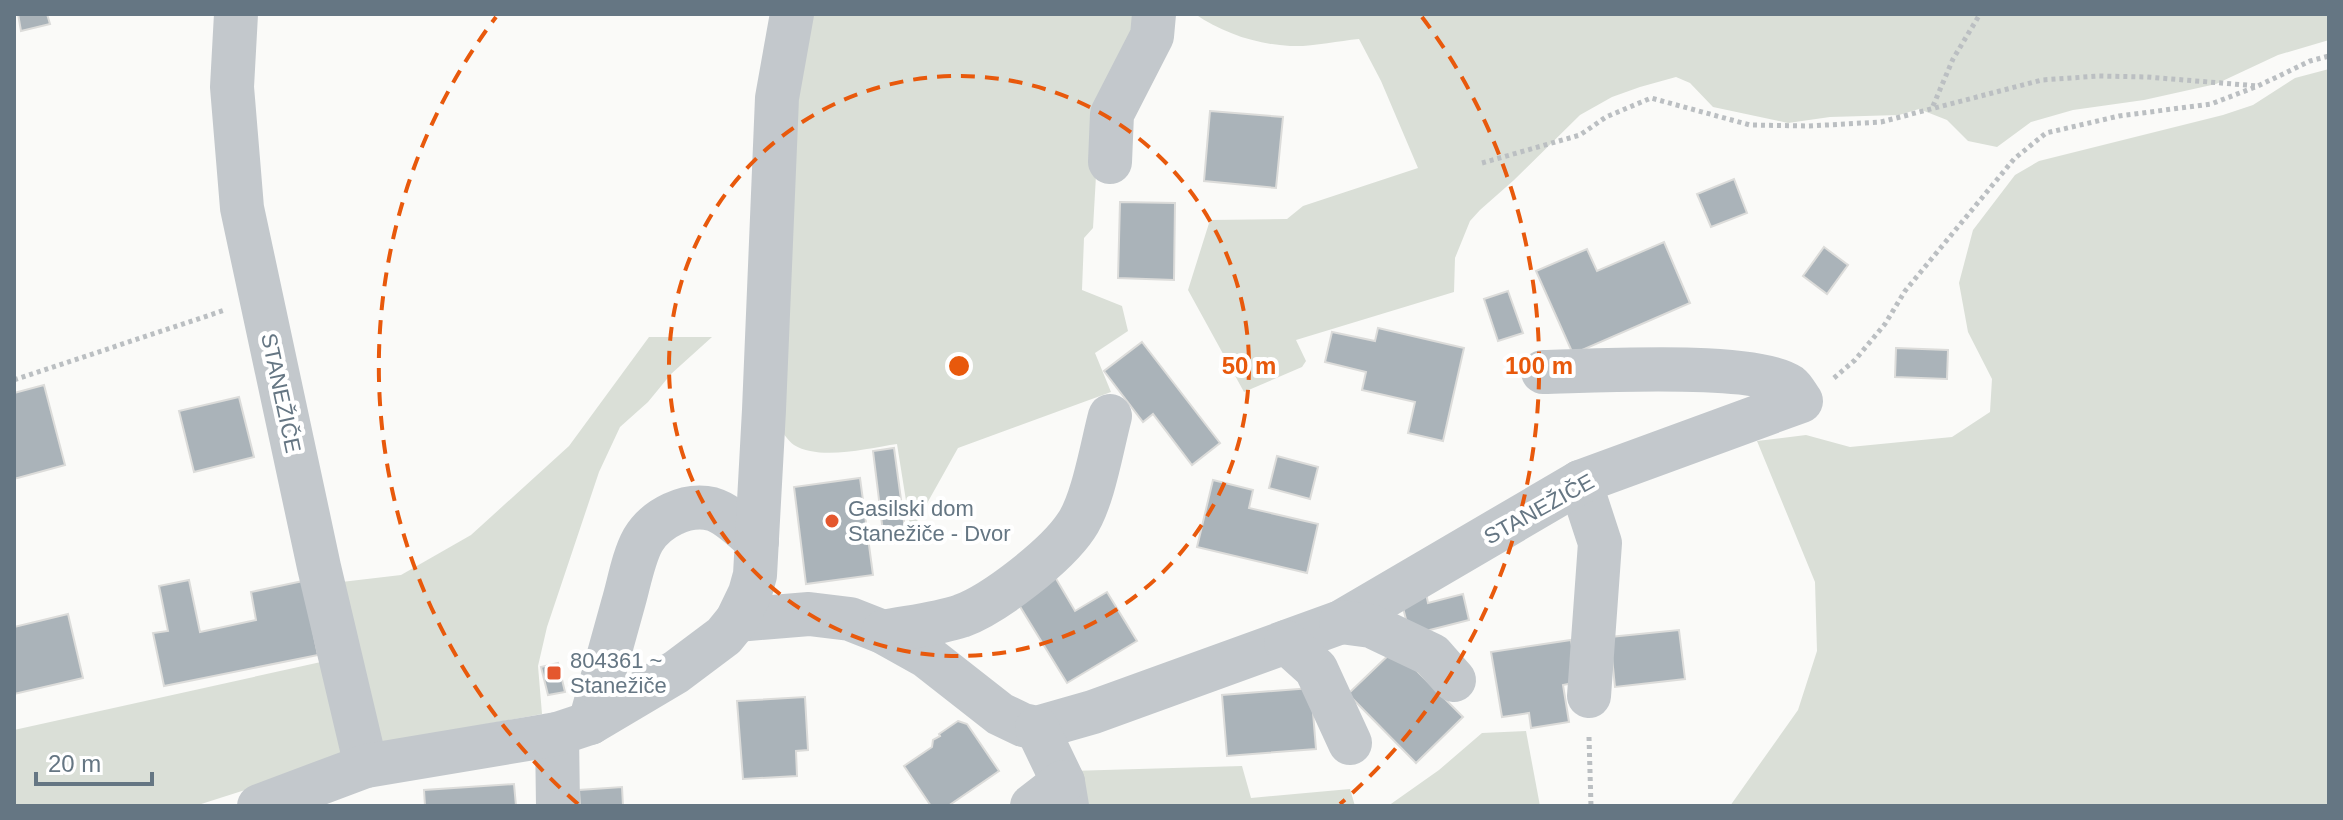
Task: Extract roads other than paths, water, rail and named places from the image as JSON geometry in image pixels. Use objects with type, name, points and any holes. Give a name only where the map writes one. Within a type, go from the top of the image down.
[{"type":"street","name":"STANEŽIČE","points":[[236,14],[232,87],[242,208],[366,766]]},
{"type":"street","points":[[259,806],[366,766],[573,728],[676,672],[724,636],[737,620],[750,593],[757,541],[777,98],[792,14]]},
{"type":"street","points":[[1110,162],[1112,114],[1152,36],[1154,14]]},
{"type":"street","name":"STANEŽIČE","points":[[1037,728],[1093,712],[1341,622],[1580,482],[1801,401],[1790,387],[1761,375],[1655,370],[1543,372]]},
{"type":"street","points":[[883,632],[962,615],[1010,588],[1056,549],[1077,525],[1087,502],[1110,416]]},
{"type":"street","points":[[1580,482],[1600,543],[1589,696]]},
{"type":"street","points":[[558,806],[573,728],[642,542],[650,530],[665,517],[679,512],[712,509],[757,541]]},
{"type":"street","points":[[737,620],[809,614],[850,619],[883,632],[926,656],[1000,714],[1037,728],[1054,798]]},
{"type":"street","points":[[1341,622],[1371,626],[1432,655],[1454,680]]},
{"type":"street","points":[[1286,642],[1316,669],[1350,743]]},
{"type":"place","name":"Gasilski dom Stanežiče - Dvor","points":[[832,521]]},
{"type":"place","name":"804361 ~ Stanežiče","points":[[554,673]]}]
